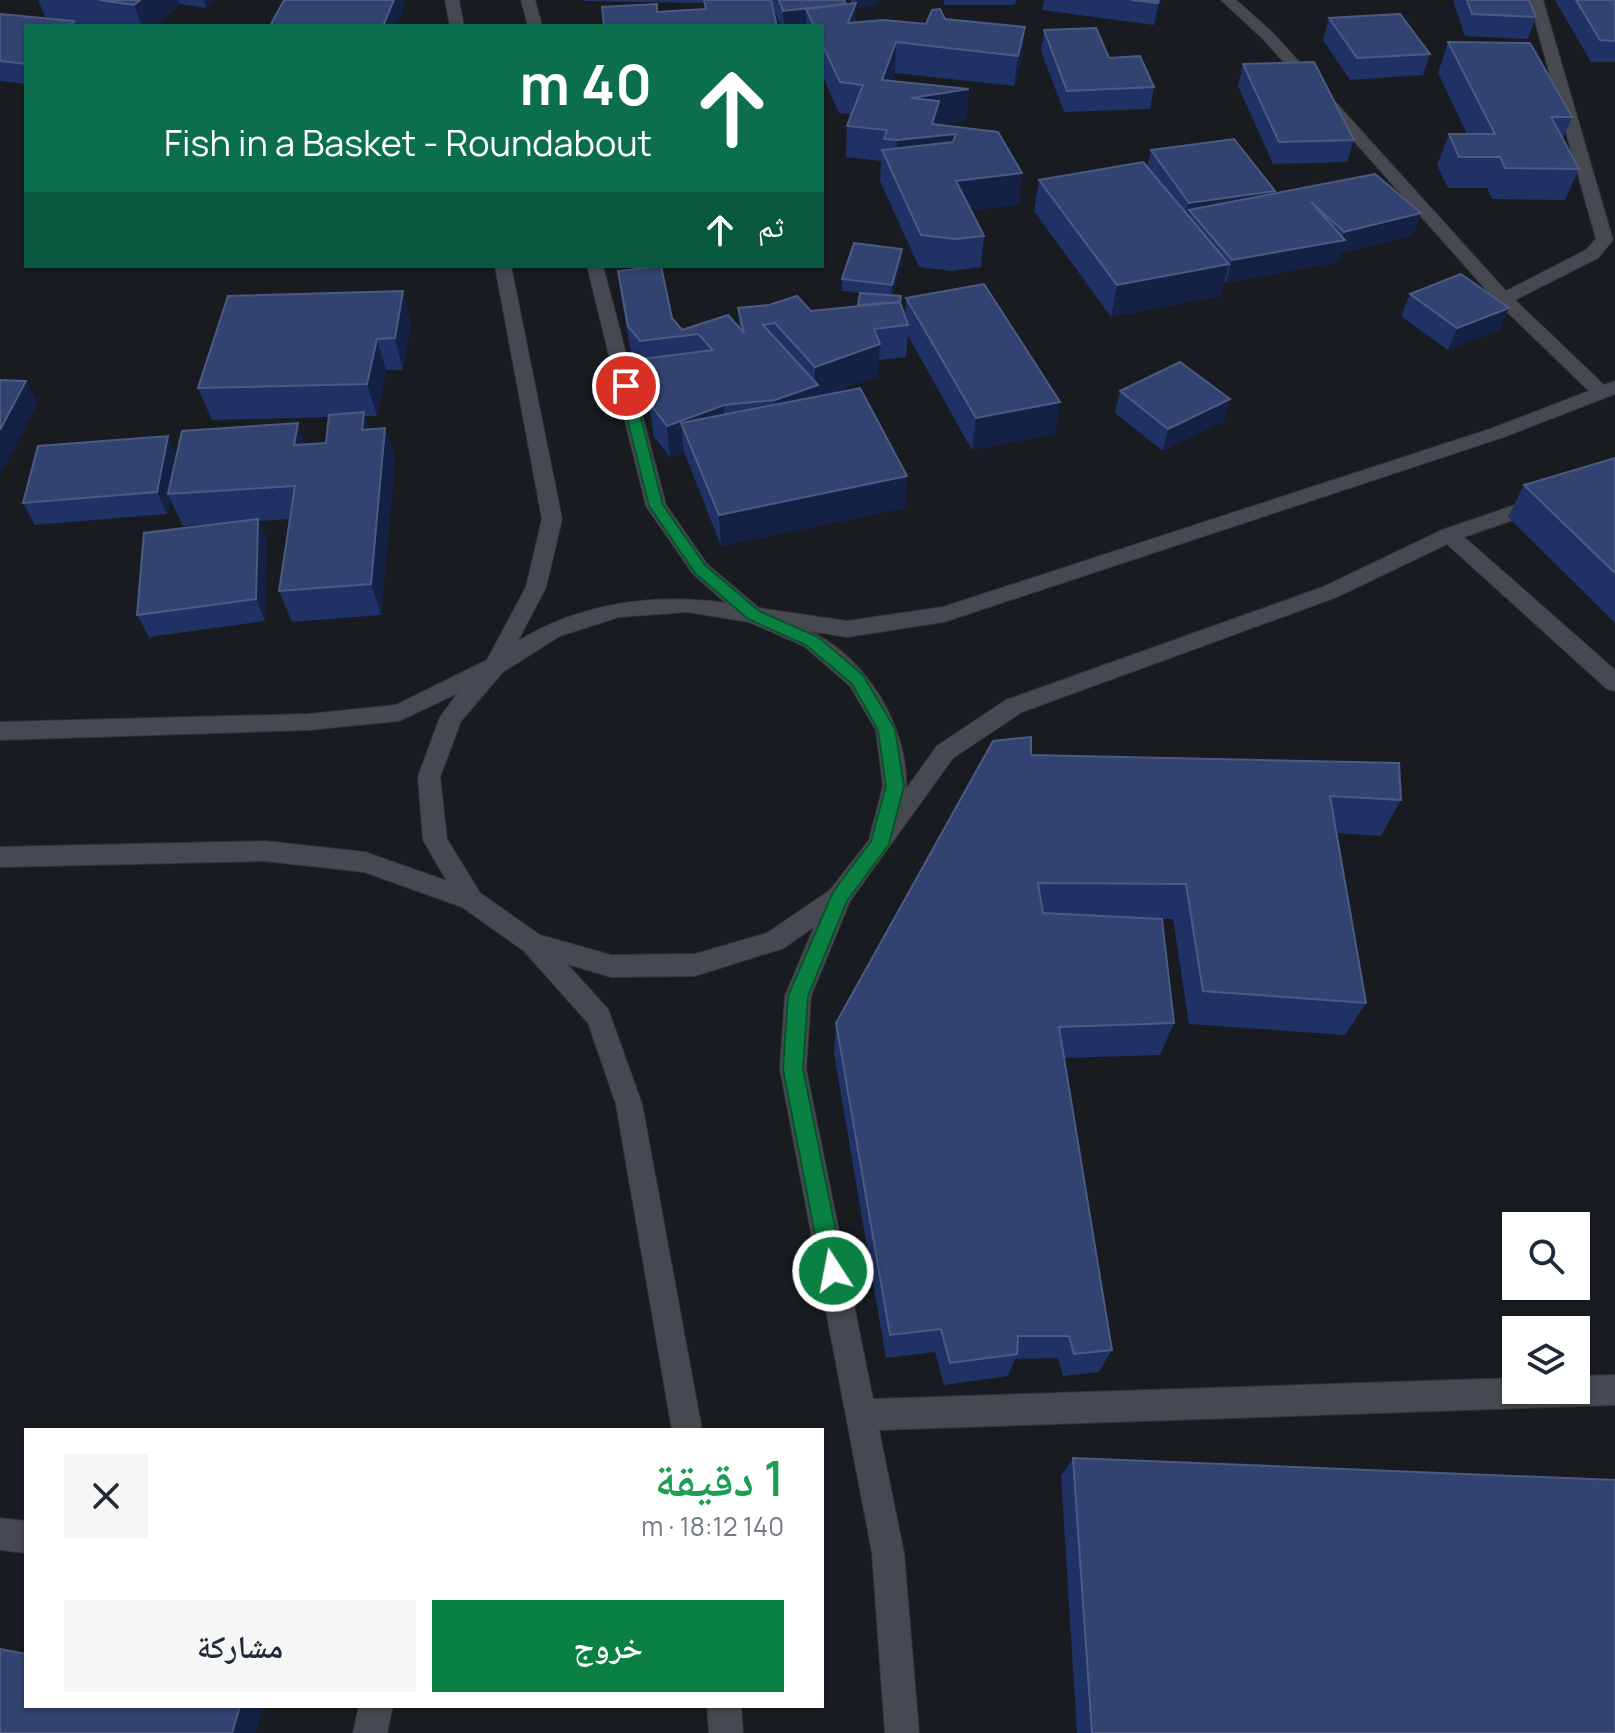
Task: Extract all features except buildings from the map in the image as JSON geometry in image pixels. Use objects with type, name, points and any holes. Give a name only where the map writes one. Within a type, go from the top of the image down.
[{"type":"street","points":[[452,0],[457,24]]},
{"type":"street","points":[[528,0],[534,24]]},
{"type":"street","points":[[0,731],[309,722],[399,713],[495,666],[552,631],[618,610],[687,605],[847,629],[944,614],[1497,433],[1608,389],[1504,299],[1268,36],[1228,0]]},
{"type":"street","points":[[1504,299],[1592,254],[1605,240],[1536,0]]},
{"type":"street","points":[[471,900],[435,840],[429,777],[451,717],[495,666],[536,587],[552,519],[503,268]]},
{"type":"street","points":[[596,268],[656,506],[700,569],[753,615],[812,641],[858,680],[887,729],[895,786],[880,844]]},
{"type":"street","points":[[902,1733],[888,1553],[793,1069],[798,996],[839,897],[945,752],[1014,706],[1330,592],[1449,535],[1555,498]]},
{"type":"street","points":[[1449,535],[1615,683]]},
{"type":"street","points":[[0,857],[265,851],[365,862],[471,900],[533,944],[599,1017],[629,1104],[687,1428]]},
{"type":"street","points":[[533,944],[611,966],[695,965],[775,941],[839,897]]},
{"type":"street","points":[[862,1415],[1615,1390]]},
{"type":"street","points":[[0,1534],[24,1537]]},
{"type":"street","points":[[370,1733],[376,1708]]},
{"type":"street","points":[[724,1708],[726,1733]]},
{"type":"route","points":[[626,386],[656,506],[700,569],[753,615],[812,641],[858,680],[887,729],[895,786],[880,844],[839,897],[798,996],[793,1069],[833,1271]]}]
